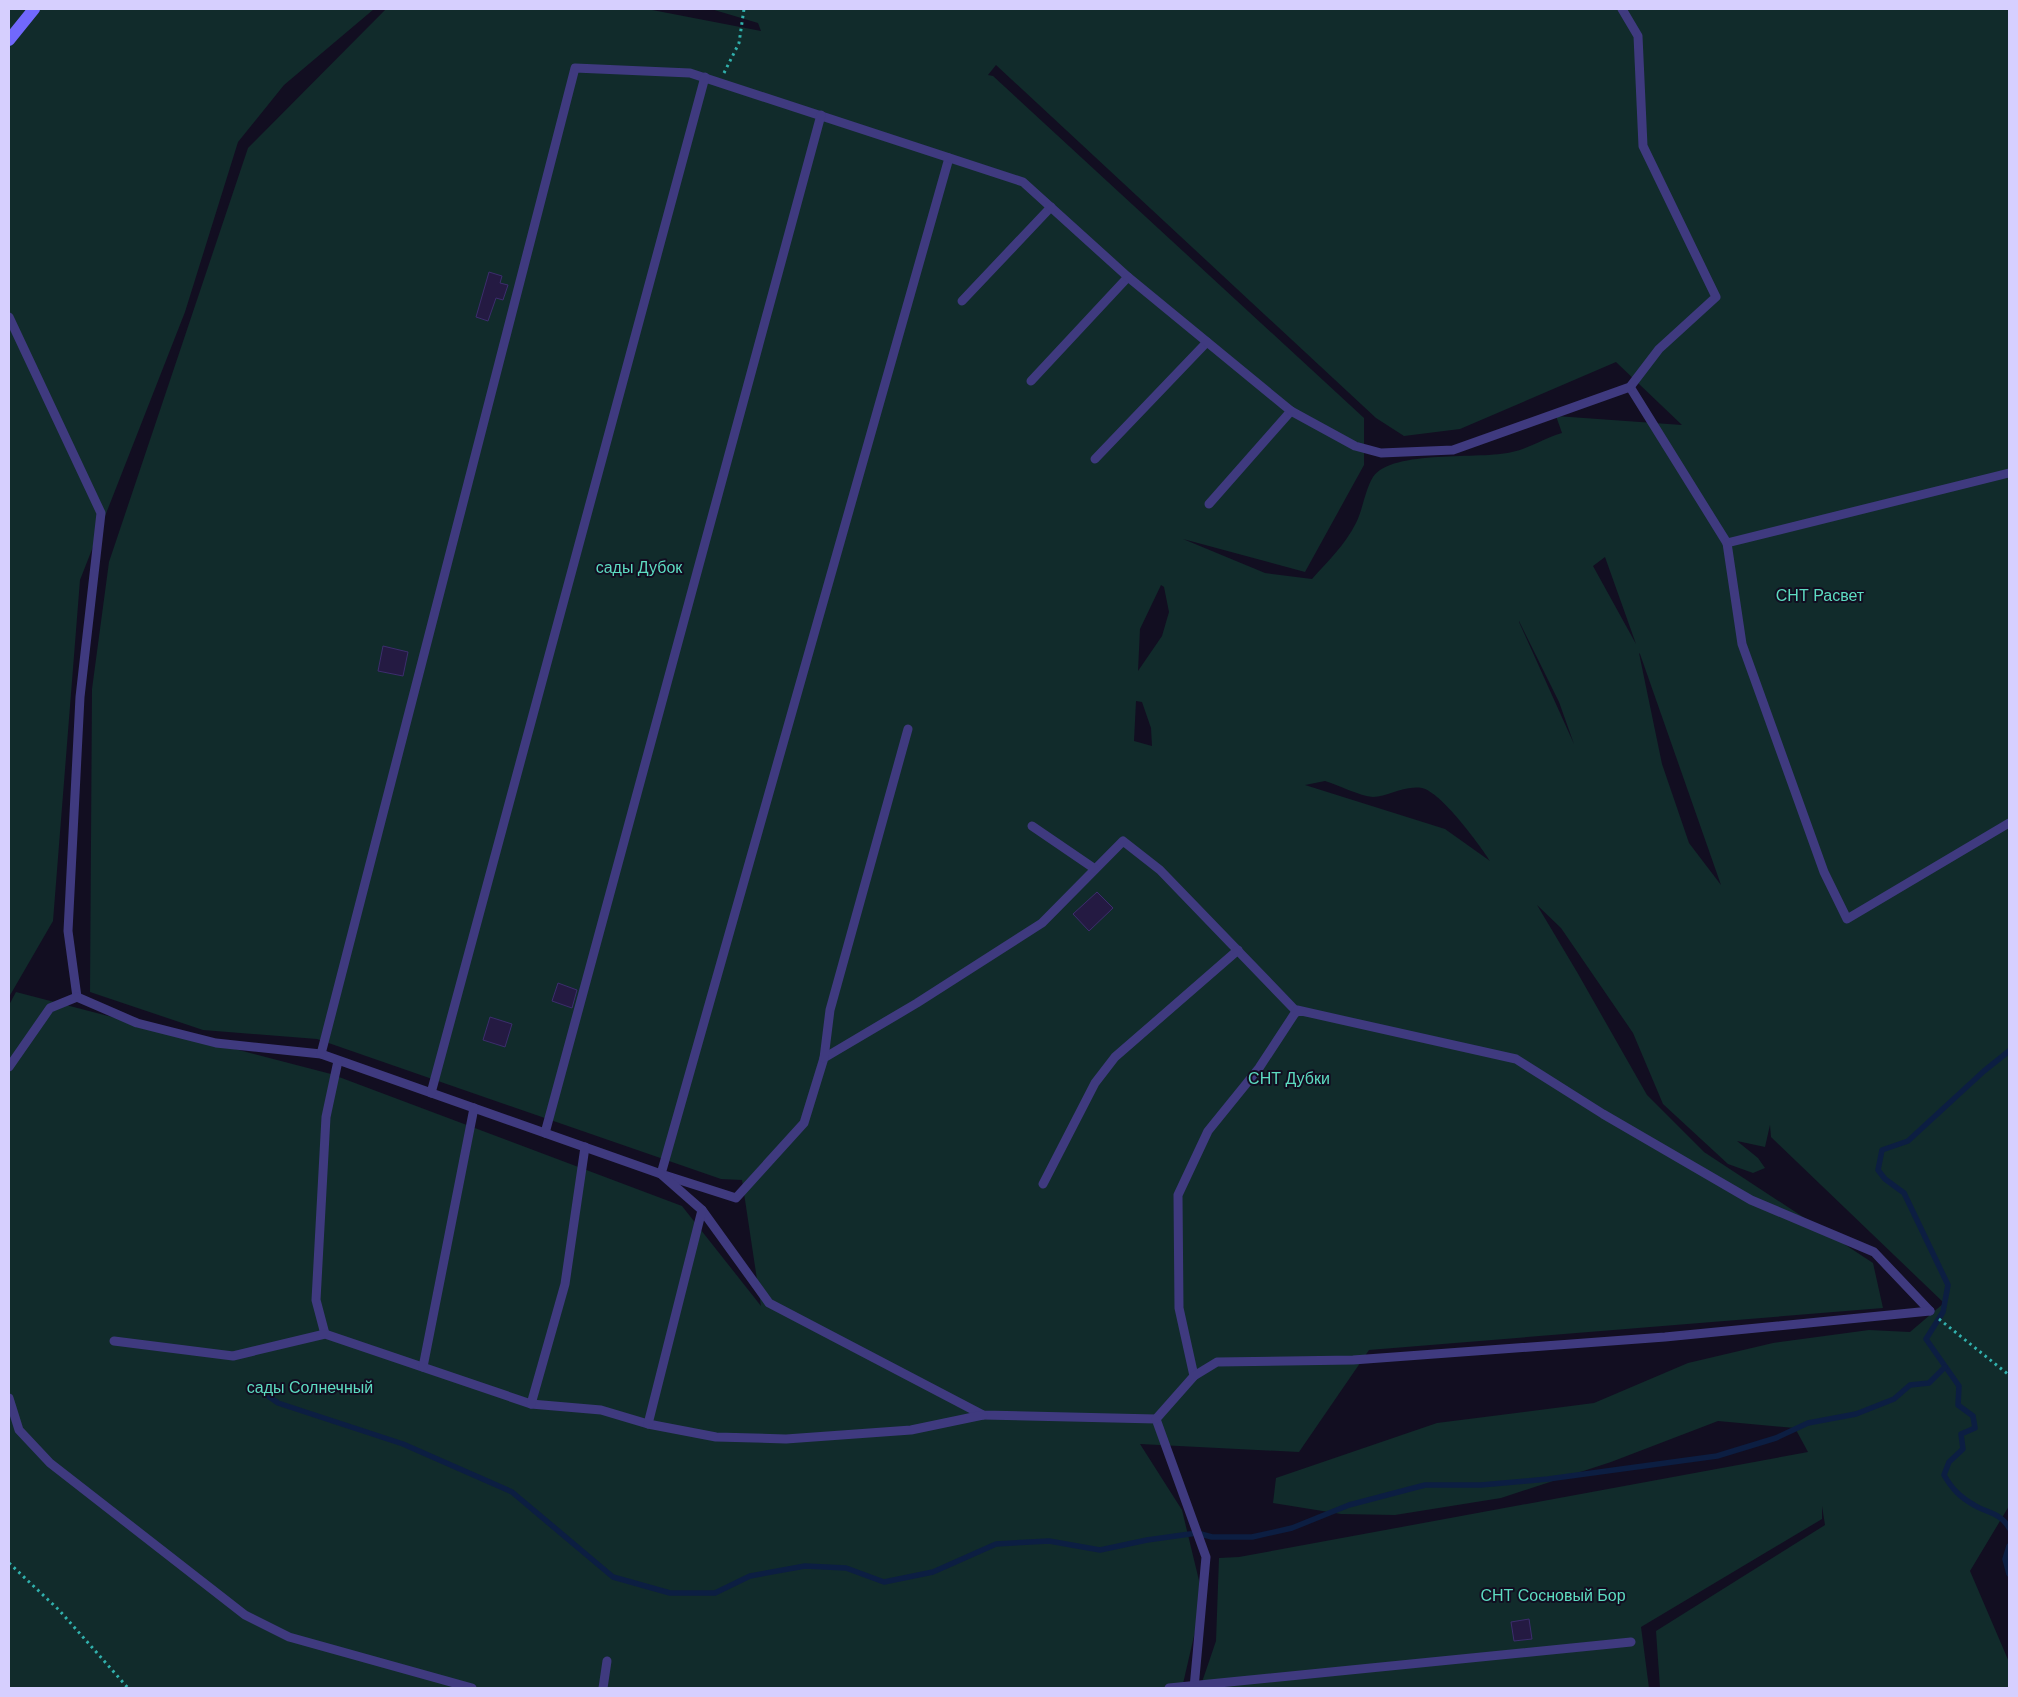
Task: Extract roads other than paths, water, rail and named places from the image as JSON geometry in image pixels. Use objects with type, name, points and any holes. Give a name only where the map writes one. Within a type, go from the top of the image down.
[{"type":"street","points":[[9,40],[34,9]]},
{"type":"lane","points":[[320,1054],[575,68],[690,73],[1023,182],[1128,276],[1291,411],[1355,446],[1381,453],[1452,450],[1630,388],[1659,349],[1716,297],[1644,146],[1638,36],[1622,9]]},
{"type":"lane","points":[[431,1093],[705,78]]},
{"type":"lane","points":[[545,1133],[821,115]]},
{"type":"lane","points":[[661,1174],[949,158]]},
{"type":"lane","points":[[962,301],[1051,207]]},
{"type":"lane","points":[[1031,381],[1128,276]]},
{"type":"lane","points":[[9,317],[102,513],[80,698],[68,931],[77,997]]},
{"type":"lane","points":[[1095,459],[1207,342]]},
{"type":"lane","points":[[1630,388],[1727,543],[1742,644],[1824,872],[1846,919],[2009,823]]},
{"type":"lane","points":[[1209,504],[1291,411]]},
{"type":"lane","points":[[1727,543],[2009,473]]},
{"type":"lane","points":[[9,1067],[50,1008],[77,997],[136,1023],[216,1044],[320,1054],[661,1174],[736,1198],[804,1123],[824,1058],[830,1010],[908,729]]},
{"type":"lane","points":[[1032,826],[1095,869]]},
{"type":"lane","points":[[824,1058],[918,1002],[1042,923],[1123,841],[1160,870],[1297,1012]]},
{"type":"lane","points":[[1043,1184],[1095,1084],[1115,1057],[1238,950]]},
{"type":"lane","points":[[114,1341],[233,1356],[325,1334],[531,1404],[601,1410],[648,1424],[716,1437],[786,1439],[911,1430],[983,1415],[1156,1419],[1194,1376],[1217,1362],[1363,1359],[1665,1337],[1930,1311],[1874,1252],[1751,1200],[1603,1114],[1516,1059],[1297,1010],[1259,1068],[1208,1131],[1178,1195],[1179,1308],[1194,1376]]},
{"type":"lane","points":[[325,1334],[316,1300],[326,1117],[338,1061]]},
{"type":"lane","points":[[423,1368],[474,1108]]},
{"type":"lane","points":[[531,1404],[565,1284],[585,1147]]},
{"type":"lane","points":[[661,1174],[702,1210],[769,1302],[983,1415]]},
{"type":"lane","points":[[648,1424],[702,1210]]},
{"type":"lane","points":[[9,1398],[20,1430],[50,1463],[245,1615],[289,1637],[472,1688]]},
{"type":"lane","points":[[1156,1419],[1206,1557],[1194,1687]]},
{"type":"lane","points":[[1170,1688],[1631,1642]]},
{"type":"lane","points":[[603,1688],[607,1661]]},
{"type":"waterway","points":[[2009,1051],[1984,1071],[1908,1141],[1882,1150],[1878,1170],[1885,1179],[1904,1193],[1948,1285],[1943,1312],[1926,1339],[1959,1386],[1958,1405],[1973,1416],[1975,1428],[1961,1434],[1963,1449],[1949,1462],[1944,1475],[1960,1496],[1998,1516],[2009,1528]]},
{"type":"waterway","points":[[257,1388],[278,1403],[403,1444],[512,1492],[613,1577],[670,1593],[715,1593],[750,1576],[805,1566],[846,1568],[884,1582],[933,1572],[996,1544],[1049,1541],[1100,1550],[1147,1540],[1197,1533],[1212,1537],[1252,1537],[1292,1528],[1349,1505],[1425,1485],[1481,1485],[1548,1479],[1717,1456],[1776,1438],[1808,1423],[1856,1414],[1894,1399],[1910,1385],[1929,1383],[1945,1367]]},
{"type":"waterway","points":[[2009,1546],[2005,1559],[2009,1574]]},
{"type":"park label","name":"сады Дубок","points":[[639,567]]},
{"type":"park label","name":"СНТ Расвет","points":[[1820,595]]},
{"type":"park label","name":"СНТ Дубки","points":[[1289,1078]]},
{"type":"park label","name":"сады Солнечный","points":[[310,1387]]},
{"type":"park label","name":"СНТ Сосновый Бор","points":[[1553,1595]]}]
